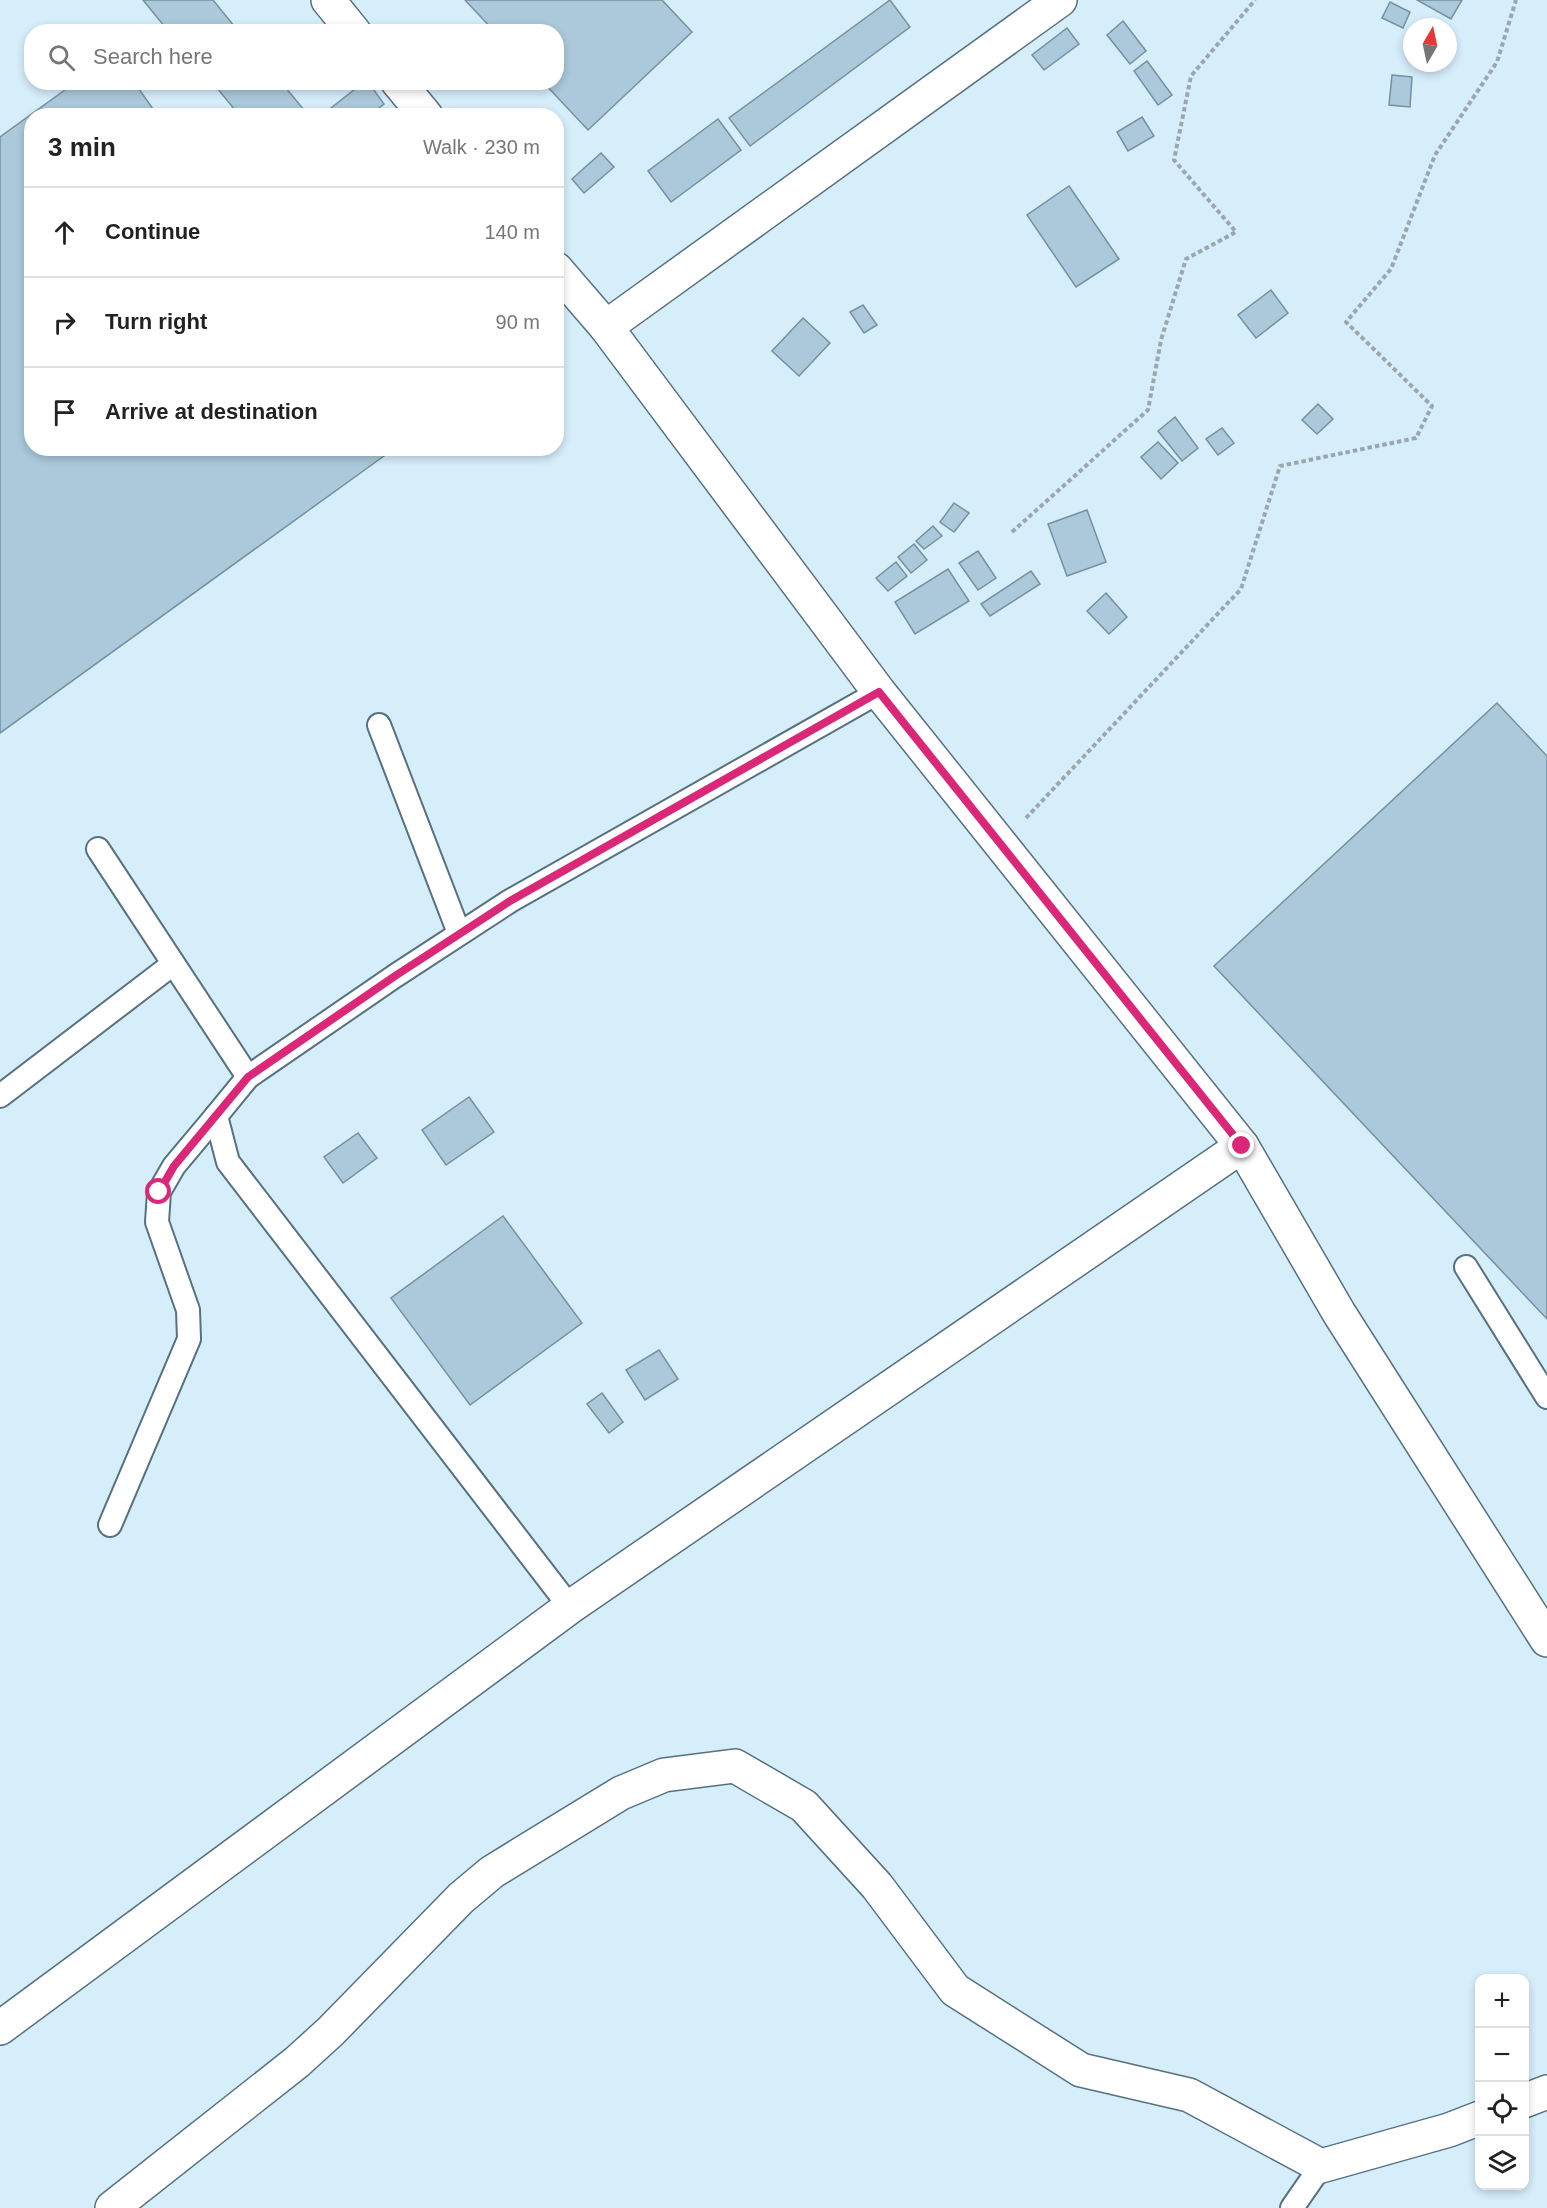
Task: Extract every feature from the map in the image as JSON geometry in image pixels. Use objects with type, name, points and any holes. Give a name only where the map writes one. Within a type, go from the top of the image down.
[{"type":"street","points":[[328,0],[348,24]]},
{"type":"street","points":[[606,327],[1060,0]]},
{"type":"street","points":[[405,90],[419,108]]},
{"type":"street","points":[[564,278],[606,327],[879,692],[1242,1146],[1339,1313],[1547,1640]]},
{"type":"street","points":[[0,2028],[570,1607],[1242,1146]]},
{"type":"street","points":[[112,2208],[305,2055],[461,1898],[492,1872],[621,1793],[664,1774],[735,1766],[804,1806],[877,1886],[955,1990],[1081,2070],[1189,2095],[1321,2166],[1449,2130],[1475,2120]]},
{"type":"street","points":[[1529,2099],[1547,2092]]},
{"type":"lane","points":[[110,1525],[189,1339],[188,1310],[157,1222],[159,1192],[174,1166],[248,1077],[459,933],[510,901],[879,692]]},
{"type":"lane","points":[[379,725],[459,933]]},
{"type":"lane","points":[[98,849],[248,1077]]},
{"type":"lane","points":[[0,1096],[173,964]]},
{"type":"lane","points":[[216,1116],[228,1162],[570,1607]]},
{"type":"lane","points":[[1466,1267],[1547,1397]]},
{"type":"lane","points":[[1292,2208],[1321,2166]]},
{"type":"path","points":[[1012,532],[1148,410],[1161,340],[1186,259],[1236,232],[1174,160],[1191,75],[1255,0]]},
{"type":"path","points":[[1000,845],[1241,589],[1280,466],[1416,438],[1432,406],[1347,322],[1391,269],[1435,155],[1497,62],[1516,0]]},
{"type":"shaded area","points":[[0,0],[1547,0],[1547,2208],[0,2208]]},
{"type":"building","points":[[143,0],[213,0],[232,24],[162,24]]},
{"type":"building","points":[[465,0],[662,0],[692,32],[588,130],[550,90],[564,90],[564,24],[488,24]]},
{"type":"building","points":[[890,0],[910,27],[750,146],[729,118]]},
{"type":"building","points":[[1417,0],[1462,0],[1452,18]]},
{"type":"building","points":[[1390,2],[1410,12],[1407,18],[1403,18],[1403,28],[1382,18]]},
{"type":"building","points":[[1123,21],[1146,51],[1130,64],[1107,35]]},
{"type":"building","points":[[1067,28],[1079,44],[1044,70],[1032,55]]},
{"type":"building","points":[[1147,61],[1172,95],[1158,105],[1134,71]]},
{"type":"building","points":[[1392,75],[1412,77],[1410,107],[1389,105]]},
{"type":"building","points":[[65,90],[140,90],[152,108],[40,108]]},
{"type":"building","points":[[219,90],[288,90],[302,108],[233,108]]},
{"type":"building","points":[[354,90],[374,90],[384,104],[379,108],[331,108]]},
{"type":"building","points":[[1142,117],[1154,136],[1128,151],[1117,132]]},
{"type":"building","points":[[718,119],[741,150],[671,202],[648,171]]},
{"type":"building","points":[[24,120],[24,456],[384,456],[0,733],[0,137]]},
{"type":"building","points":[[601,153],[614,167],[584,193],[572,179]]},
{"type":"building","points":[[1069,186],[1119,259],[1076,287],[1027,215]]},
{"type":"building","points":[[1271,290],[1288,313],[1256,338],[1238,315]]},
{"type":"building","points":[[863,305],[877,325],[864,333],[850,312]]},
{"type":"building","points":[[803,318],[830,343],[799,376],[772,351]]},
{"type":"building","points":[[1318,404],[1333,419],[1317,434],[1302,420]]},
{"type":"building","points":[[1175,417],[1198,448],[1182,461],[1158,431]]},
{"type":"building","points":[[1222,428],[1234,443],[1218,455],[1206,439]]},
{"type":"building","points":[[1158,442],[1178,463],[1161,479],[1141,457]]},
{"type":"building","points":[[954,503],[969,513],[954,532],[940,522]]},
{"type":"building","points":[[1087,510],[1106,562],[1067,576],[1048,524]]},
{"type":"building","points":[[933,526],[942,536],[924,549],[916,541]]},
{"type":"building","points":[[914,544],[927,560],[911,573],[898,557]]},
{"type":"building","points":[[978,551],[996,578],[978,590],[959,563]]},
{"type":"building","points":[[896,562],[907,576],[888,591],[876,578]]},
{"type":"building","points":[[948,569],[969,601],[915,634],[895,602]]},
{"type":"building","points":[[1031,571],[1040,584],[990,616],[981,604]]},
{"type":"building","points":[[1106,593],[1127,617],[1109,634],[1087,611]]},
{"type":"building","points":[[1497,703],[1547,756],[1547,1319],[1214,966]]},
{"type":"building","points":[[469,1097],[494,1132],[446,1165],[422,1130]]},
{"type":"building","points":[[358,1133],[377,1158],[343,1183],[324,1157]]},
{"type":"building","points":[[503,1216],[582,1323],[470,1405],[391,1298]]},
{"type":"building","points":[[659,1350],[678,1379],[645,1400],[626,1370]]},
{"type":"building","points":[[602,1393],[623,1422],[609,1433],[587,1404]]},
{"type":"route","points":[[159,1192],[174,1166],[248,1077],[459,933],[510,901],[879,692],[1126,1005],[1242,1146]]}]
